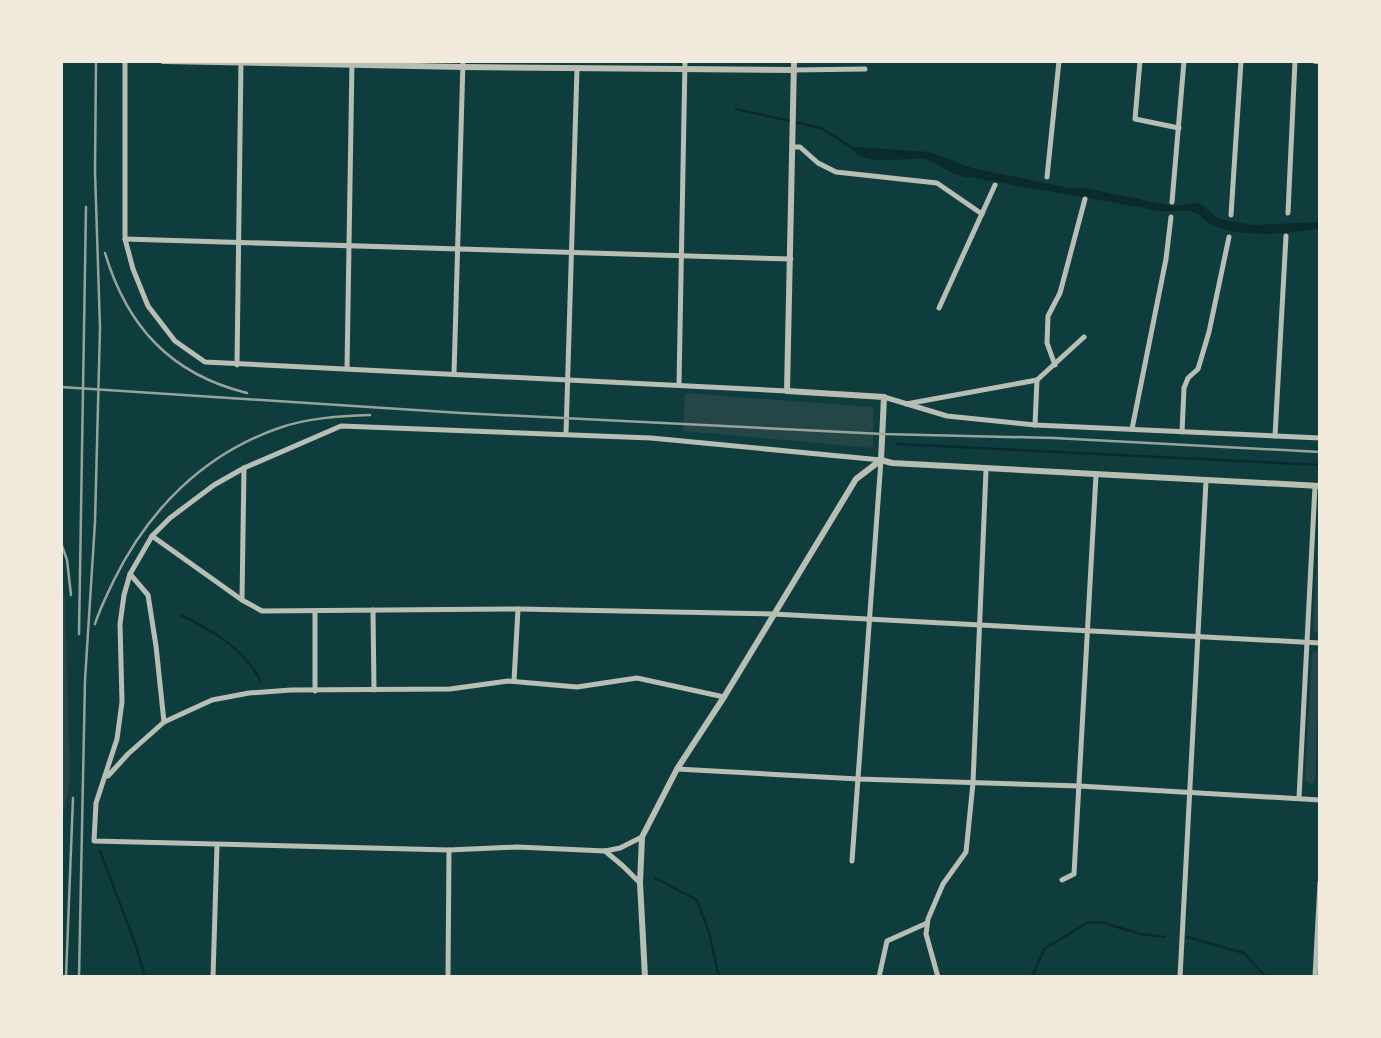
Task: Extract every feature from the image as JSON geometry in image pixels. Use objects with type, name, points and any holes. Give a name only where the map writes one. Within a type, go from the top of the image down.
[{"type":"street","points":[[125,61],[125,239],[132,269],[148,306],[175,341],[205,362],[566,381],[680,384],[884,397],[947,416],[1035,425],[1320,438]]},
{"type":"street","points":[[163,61],[864,69]]},
{"type":"street","points":[[787,391],[794,61]]},
{"type":"street","points":[[1047,177],[1059,61]]},
{"type":"street","points":[[1140,61],[1135,118],[1179,128]]},
{"type":"street","points":[[1172,202],[1184,61]]},
{"type":"street","points":[[1231,215],[1241,61]]},
{"type":"street","points":[[1288,213],[1296,61]]},
{"type":"street","points":[[1314,61],[1320,62]]},
{"type":"street","points":[[237,365],[241,62]]},
{"type":"street","points":[[347,369],[352,63]]},
{"type":"street","points":[[454,374],[463,64]]},
{"type":"street","points":[[566,435],[577,65]]},
{"type":"street","points":[[680,384],[685,65]]},
{"type":"street","points":[[792,147],[800,148],[818,163],[836,172],[936,183],[982,214]]},
{"type":"street","points":[[939,308],[995,185]]},
{"type":"street","points":[[1055,365],[1047,343],[1048,316],[1060,293],[1085,199]]},
{"type":"street","points":[[1132,429],[1161,287],[1171,217]]},
{"type":"street","points":[[1275,436],[1286,236]]},
{"type":"street","points":[[1181,432],[1184,388],[1188,378],[1198,369],[1209,332],[1228,237]]},
{"type":"street","points":[[125,239],[791,259]]},
{"type":"street","points":[[905,404],[1037,380],[1084,337]]},
{"type":"street","points":[[1035,425],[1037,380]]},
{"type":"street","points":[[852,861],[884,397]]},
{"type":"street","points":[[642,837],[620,848],[605,851],[517,847],[449,850],[94,841],[96,803],[117,739],[122,702],[121,624],[124,595],[130,575],[152,536],[192,500],[244,468],[341,426],[651,438],[986,470],[1317,486],[1299,798]]},
{"type":"street","points":[[645,977],[640,883],[642,837],[677,769],[856,479],[881,460]]},
{"type":"street","points":[[242,600],[244,468]]},
{"type":"street","points":[[938,977],[926,933],[927,923],[943,884],[967,852],[981,625],[986,470]]},
{"type":"street","points":[[1062,880],[1074,874],[1096,475]]},
{"type":"street","points":[[1180,977],[1206,481]]},
{"type":"street","points":[[152,536],[242,600],[262,611],[518,609],[773,614],[1320,643]]},
{"type":"street","points":[[130,575],[148,595],[164,722]]},
{"type":"street","points":[[514,681],[518,609]]},
{"type":"street","points":[[373,610],[374,690]]},
{"type":"street","points":[[314,691],[315,612]]},
{"type":"street","points":[[104,780],[164,722],[212,700],[280,690],[450,689],[514,681],[577,687],[637,678],[724,696]]},
{"type":"street","points":[[677,769],[858,779],[1079,786],[1320,800]]},
{"type":"street","points":[[213,977],[217,845]]},
{"type":"street","points":[[448,977],[449,850]]},
{"type":"street","points":[[605,851],[640,883]]},
{"type":"street","points":[[1315,977],[1320,882]]},
{"type":"street","points":[[879,977],[887,941],[927,923]]},
{"type":"shaded area","points":[[855,147],[930,152],[972,168],[1172,206],[1199,203],[1219,219],[1252,225],[1320,222],[1320,228],[1268,234],[1242,233],[1213,226],[1190,211],[1161,211],[963,176],[922,159],[874,160],[858,155],[853,150]]},
{"type":"shaded area","points":[[685,393],[873,407],[873,448],[683,431]]},
{"type":"shaded area","points":[[1320,504],[1320,632],[1315,633],[1313,630]]},
{"type":"shaded area","points":[[61,580],[65,598],[70,780],[61,827]]},
{"type":"shaded area","points":[[1314,652],[1320,653],[1315,781],[1311,785],[1305,780]]},
{"type":"waterway","points":[[736,109],[821,128],[856,150]]},
{"type":"waterway","points":[[897,444],[1320,465]]},
{"type":"waterway","points":[[181,615],[227,642],[247,660],[261,682]]},
{"type":"waterway","points":[[100,851],[145,977]]},
{"type":"waterway","points":[[655,878],[697,900],[709,932],[719,977]]},
{"type":"waterway","points":[[1032,977],[1044,949],[1087,923],[1101,922],[1140,934],[1165,937]]},
{"type":"waterway","points":[[1187,937],[1244,953],[1266,977]]},
{"type":"railway","points":[[79,977],[85,680],[95,522],[100,328],[95,171],[96,61]]},
{"type":"railway","points":[[79,634],[86,207]]},
{"type":"railway","points":[[105,253],[126,303],[155,343],[174,360],[195,373],[220,385],[247,393]]},
{"type":"railway","points":[[61,387],[461,413],[1320,452]]},
{"type":"railway","points":[[95,624],[114,580],[144,530],[182,487],[203,469],[252,439],[279,428],[312,420],[370,415]]},
{"type":"railway","points":[[61,543],[67,560],[71,595]]},
{"type":"railway","points":[[66,977],[73,798]]}]
